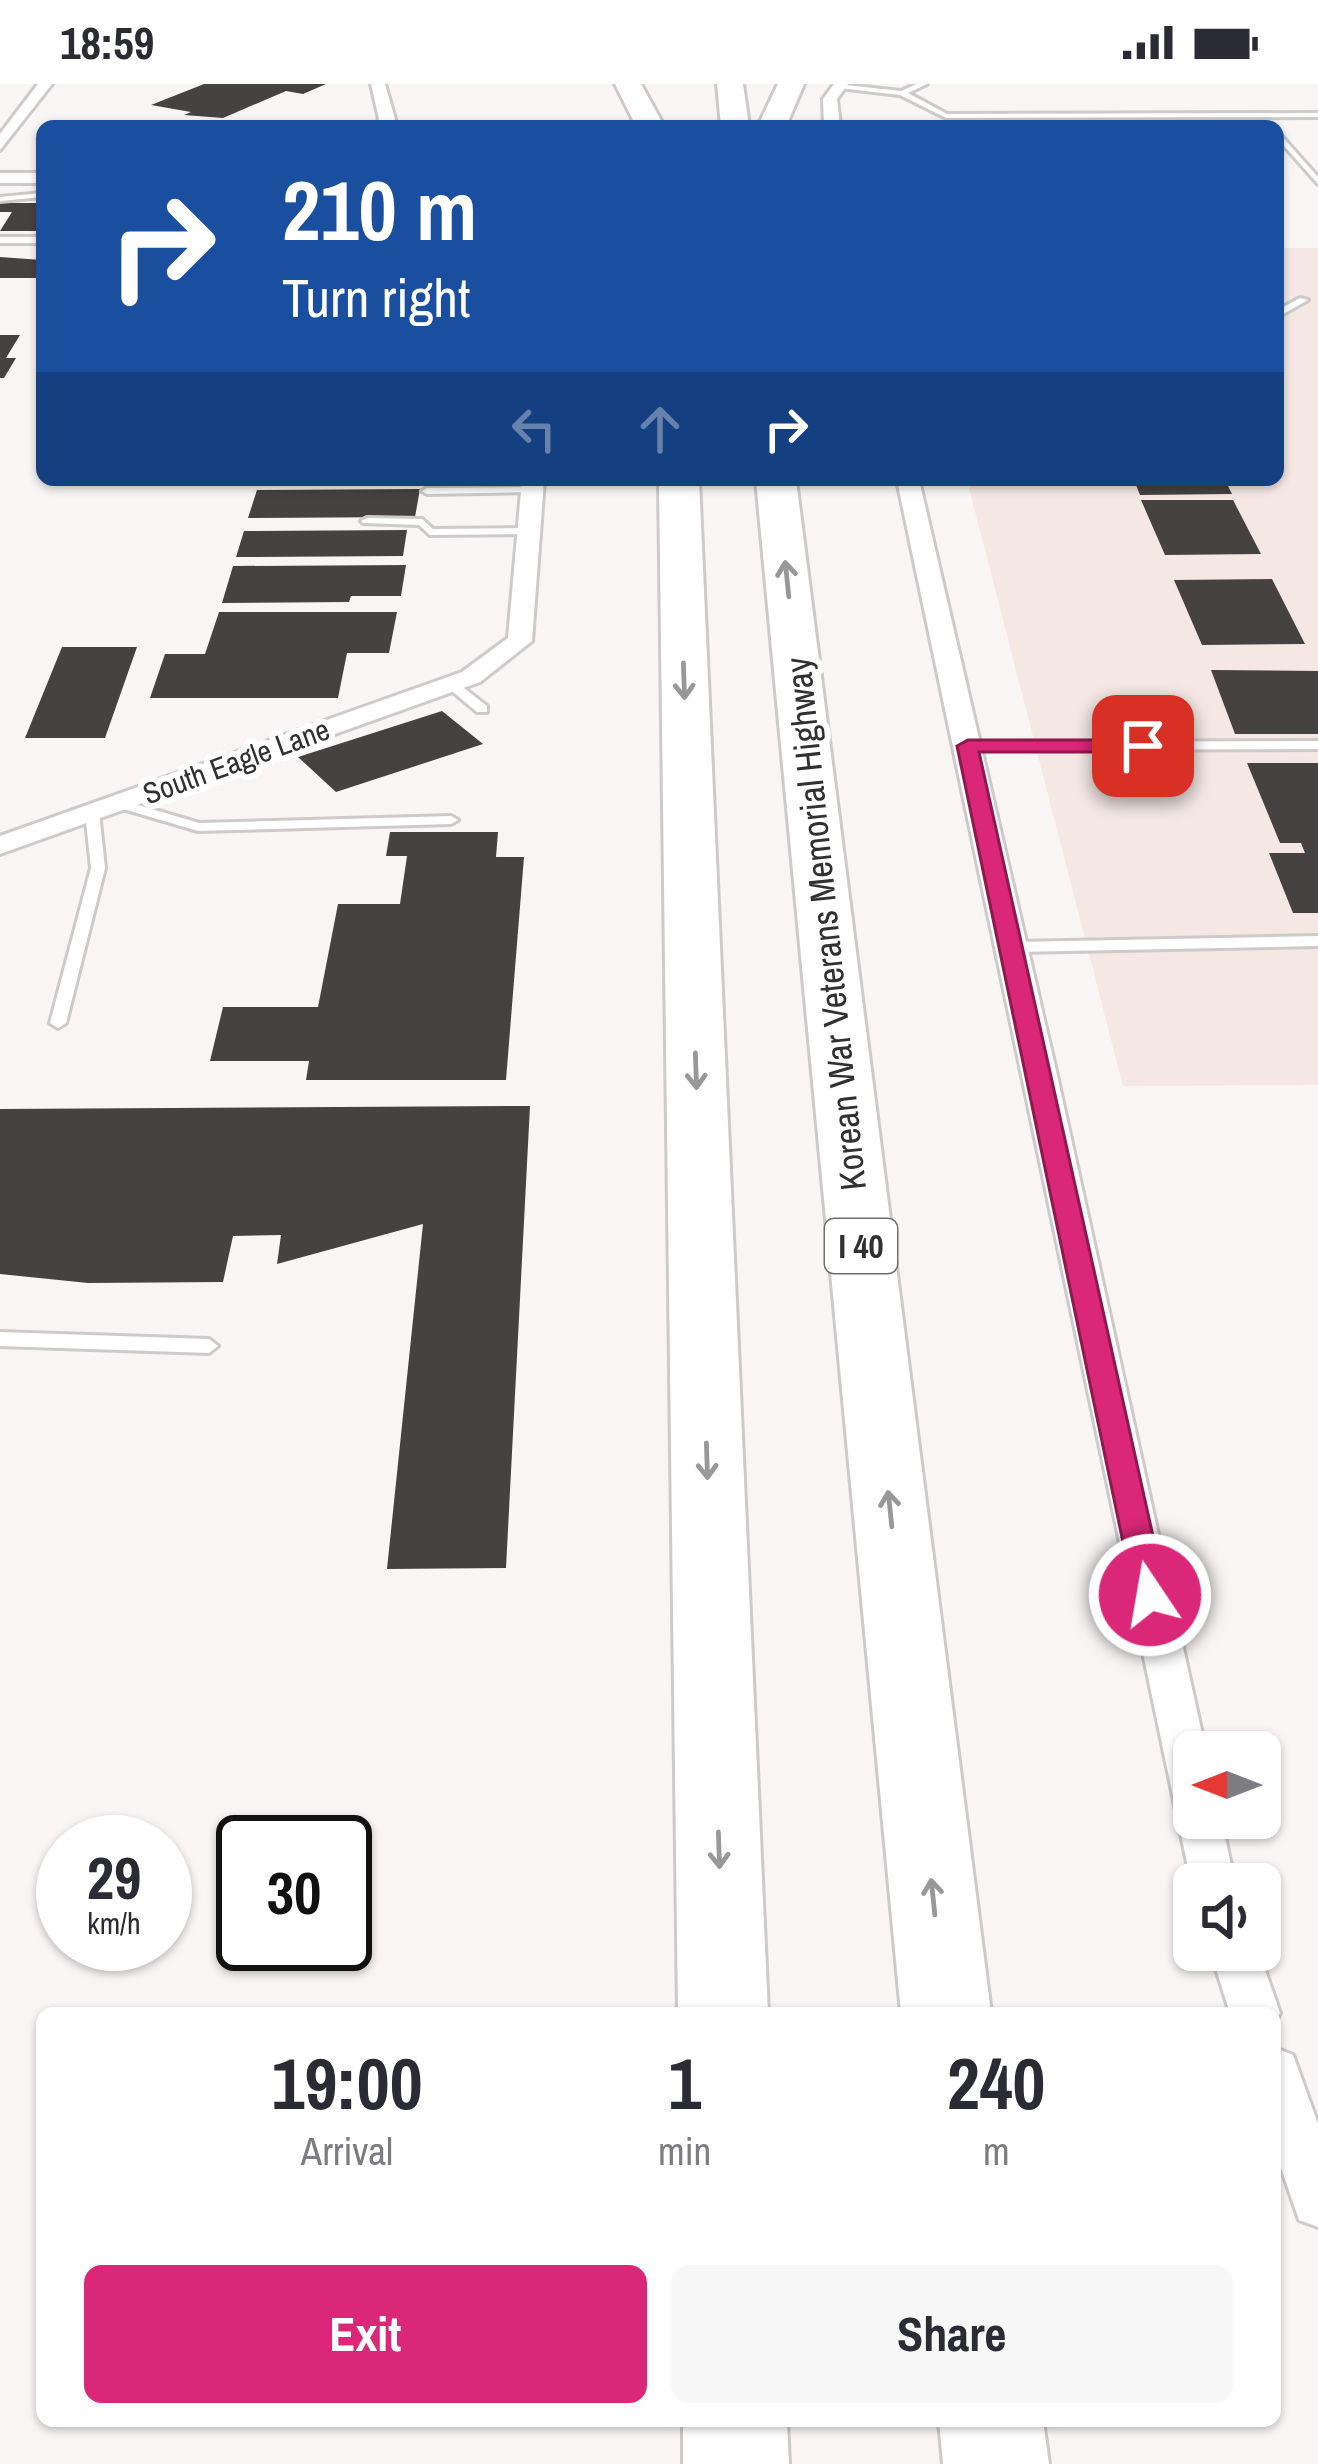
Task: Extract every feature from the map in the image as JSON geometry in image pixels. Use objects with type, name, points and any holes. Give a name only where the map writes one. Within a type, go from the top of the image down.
[{"type":"highway","points":[[628,84],[662,119]]},
{"type":"highway","points":[[730,84],[734,120]]},
{"type":"highway","points":[[775,120],[791,84]]},
{"type":"highway","points":[[679,486],[723,2007]]},
{"type":"highway","name":"Korean War Veterans Memorial Highway","points":[[777,486],[945,2007]]},
{"type":"highway","points":[[735,2427],[736,2464]]},
{"type":"highway","points":[[993,2427],[996,2464]]},
{"type":"street","points":[[1,142],[45,84]]},
{"type":"street","points":[[378,84],[387,120]]},
{"type":"street","points":[[832,120],[830,98],[840,85]]},
{"type":"street","points":[[0,178],[36,178]]},
{"type":"street","name":"South Eagle Lane","points":[[0,846],[461,680],[520,641],[532,486]]},
{"type":"street","points":[[909,486],[1179,1731]]},
{"type":"street","points":[[1241,1971],[1253,2007]]},
{"type":"street","points":[[1281,2090],[1318,2201]]},
{"type":"lane","points":[[902,93],[923,84]]},
{"type":"lane","points":[[840,85],[902,93],[946,116],[1318,116]]},
{"type":"lane","points":[[0,114],[23,114]]},
{"type":"lane","points":[[1264,116],[1267,120]]},
{"type":"lane","points":[[1284,141],[1318,182]]},
{"type":"lane","points":[[0,199],[36,196]]},
{"type":"lane","points":[[0,240],[36,240]]},
{"type":"lane","points":[[1284,311],[1304,300]]},
{"type":"lane","points":[[427,491],[514,486]]},
{"type":"lane","points":[[367,521],[422,521],[430,532],[529,531]]},
{"type":"lane","points":[[461,680],[482,709]]},
{"type":"lane","points":[[968,746],[1318,745]]},
{"type":"lane","points":[[58,1024],[98,868],[105,808],[198,827],[451,820]]},
{"type":"lane","points":[[1012,947],[1318,941]]},
{"type":"lane","points":[[0,1339],[209,1346]]},
{"type":"shaded area","points":[[1284,248],[1318,248],[1318,1085],[1123,1086],[969,486],[1284,486]]},
{"type":"building","points":[[204,84],[326,84],[303,94],[286,91],[223,118],[184,115],[191,112],[151,105]]},
{"type":"building","points":[[0,203],[36,203],[36,231],[0,231],[12,212],[0,212]]},
{"type":"building","points":[[0,257],[36,260],[36,278],[0,278]]},
{"type":"building","points":[[0,335],[20,335],[6,358],[16,358],[4,378],[0,378]]},
{"type":"building","points":[[1136,486],[1228,486],[1232,494],[1140,495]]},
{"type":"building","points":[[420,489],[415,517],[248,518],[257,490]]},
{"type":"building","points":[[1141,500],[1233,500],[1261,554],[1165,555]]},
{"type":"building","points":[[407,530],[403,556],[236,557],[244,531]]},
{"type":"building","points":[[406,565],[401,596],[351,596],[349,602],[222,603],[233,566]]},
{"type":"building","points":[[1272,579],[1305,644],[1202,645],[1174,580]]},
{"type":"building","points":[[219,612],[397,612],[389,653],[347,653],[338,698],[150,698],[165,654],[205,654]]},
{"type":"building","points":[[62,647],[137,647],[105,738],[25,738]]},
{"type":"building","points":[[1211,670],[1318,671],[1318,734],[1235,734]]},
{"type":"building","points":[[442,711],[483,744],[336,792],[298,757]]},
{"type":"building","points":[[1247,763],[1318,763],[1318,913],[1293,913],[1269,853],[1305,853],[1301,843],[1280,843]]},
{"type":"building","points":[[390,832],[498,832],[496,857],[524,857],[506,1080],[306,1080],[309,1061],[210,1061],[223,1007],[318,1007],[338,904],[400,904],[407,856],[386,856]]},
{"type":"building","points":[[530,1106],[506,1568],[387,1569],[423,1224],[277,1264],[281,1235],[233,1236],[223,1282],[88,1283],[0,1274],[0,1109]]},
{"type":"route","points":[[1143,746],[968,746],[1150,1595]]}]
